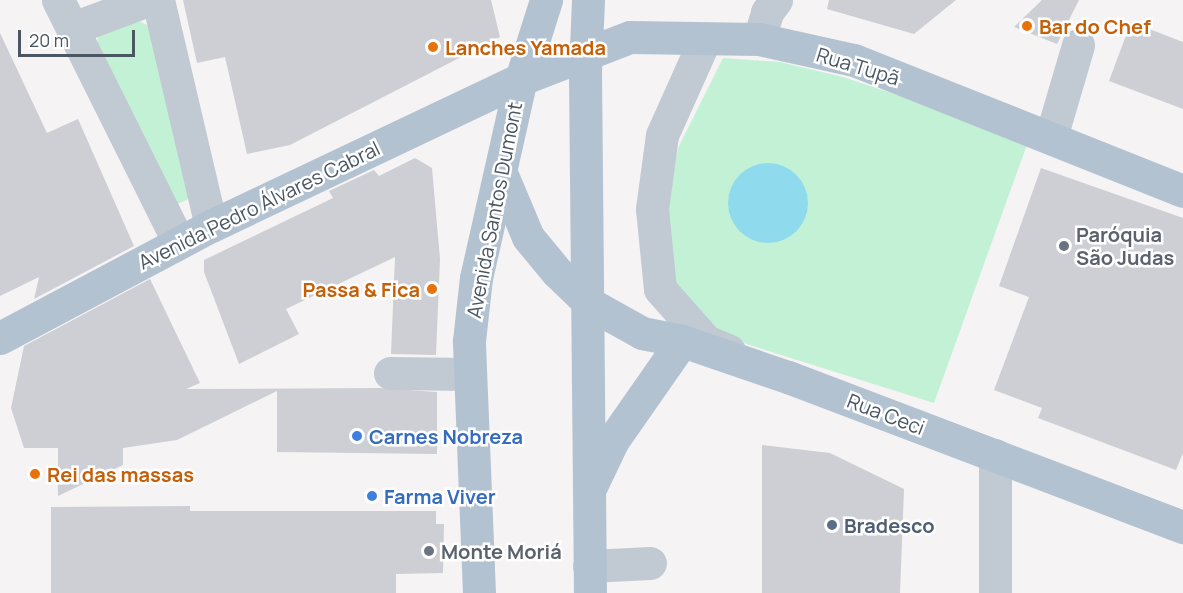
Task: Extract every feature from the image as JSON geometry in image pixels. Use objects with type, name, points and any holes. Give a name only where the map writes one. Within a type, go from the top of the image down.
[{"type":"main road","name":"Avenida Santos Dumont","points":[[479,593],[469,374],[476,278],[521,79],[546,0]]},
{"type":"main road","points":[[588,0],[586,52],[590,304],[587,495],[589,580]]},
{"type":"main road","name":"Rua Tupã","points":[[521,79],[586,52],[630,37],[759,39],[854,60],[1183,191]]},
{"type":"main road","name":"Avenida Pedro Álvares Cabral","points":[[0,338],[211,226],[521,79]]},
{"type":"main road","name":"Rua Ceci","points":[[501,173],[528,237],[590,304],[642,333],[682,341],[788,377],[1183,527]]},
{"type":"main road","points":[[587,495],[614,440],[682,341]]},
{"type":"street","points":[[58,0],[179,243]]},
{"type":"street","points":[[73,28],[148,0]]},
{"type":"street","points":[[158,0],[211,226]]},
{"type":"street","points":[[759,39],[767,12],[776,0]]},
{"type":"street","points":[[705,39],[662,135],[652,209],[660,289],[706,341],[788,377]]},
{"type":"street","points":[[1051,137],[1078,45]]},
{"type":"street","points":[[390,373],[469,374]]},
{"type":"street","points":[[995,455],[995,593]]},
{"type":"street","points":[[589,580],[650,562]]},
{"type":"green space","points":[[132,18],[154,28],[193,197],[175,205],[97,44],[99,31]]},
{"type":"green space","points":[[723,58],[780,62],[843,77],[1029,139],[934,403],[705,331],[677,287],[668,245],[669,195],[678,148]]},
{"type":"water","points":[[768,163],[783,166],[796,175],[805,188],[808,203],[805,218],[796,231],[783,240],[768,243],[753,240],[740,231],[731,218],[728,203],[731,188],[740,175],[753,166]]},
{"type":"building","points":[[183,0],[491,0],[500,37],[290,145],[247,154],[225,57],[197,63]]},
{"type":"building","points":[[829,0],[956,0],[914,34],[827,9]]},
{"type":"building","points":[[1042,0],[1079,0],[1057,44],[1014,27]]},
{"type":"building","points":[[1131,22],[1183,42],[1183,109],[1109,81]]},
{"type":"building","points":[[0,33],[47,133],[78,119],[134,246],[34,299],[39,277],[0,296]]},
{"type":"building","points":[[415,158],[432,168],[440,259],[436,355],[391,354],[395,257],[286,309],[299,334],[239,364],[204,272],[204,260],[333,198],[329,191],[374,170],[379,176]]},
{"type":"building","points":[[1041,168],[1183,218],[1183,453],[1176,470],[1038,418],[1042,408],[994,390],[1029,297],[999,286]]},
{"type":"building","points":[[150,279],[200,383],[186,389],[380,388],[437,392],[437,454],[277,452],[277,391],[177,440],[123,448],[123,465],[58,496],[58,448],[24,448],[11,408],[24,346]]},
{"type":"building","name":"Bradesco","points":[[762,445],[830,453],[904,489],[900,593],[762,593]]},
{"type":"building","points":[[190,506],[190,511],[436,511],[436,524],[444,524],[443,573],[396,574],[396,593],[51,593],[51,507]]},
{"type":"place","name":"Bar do Chef","points":[[1027,26]]},
{"type":"place","name":"Lanches Yamada","points":[[433,47]]},
{"type":"place","name":"Paróquia São Judas","points":[[1064,246]]},
{"type":"place","name":"Passa & Fica","points":[[432,289]]},
{"type":"place","name":"Carnes Nobreza","points":[[357,436]]},
{"type":"place","name":"Rei das massas","points":[[35,474]]},
{"type":"place","name":"Farma Viver","points":[[372,496]]},
{"type":"place","name":"Bradesco","points":[[832,525]]},
{"type":"place","name":"Monte Moriá","points":[[429,551]]}]
